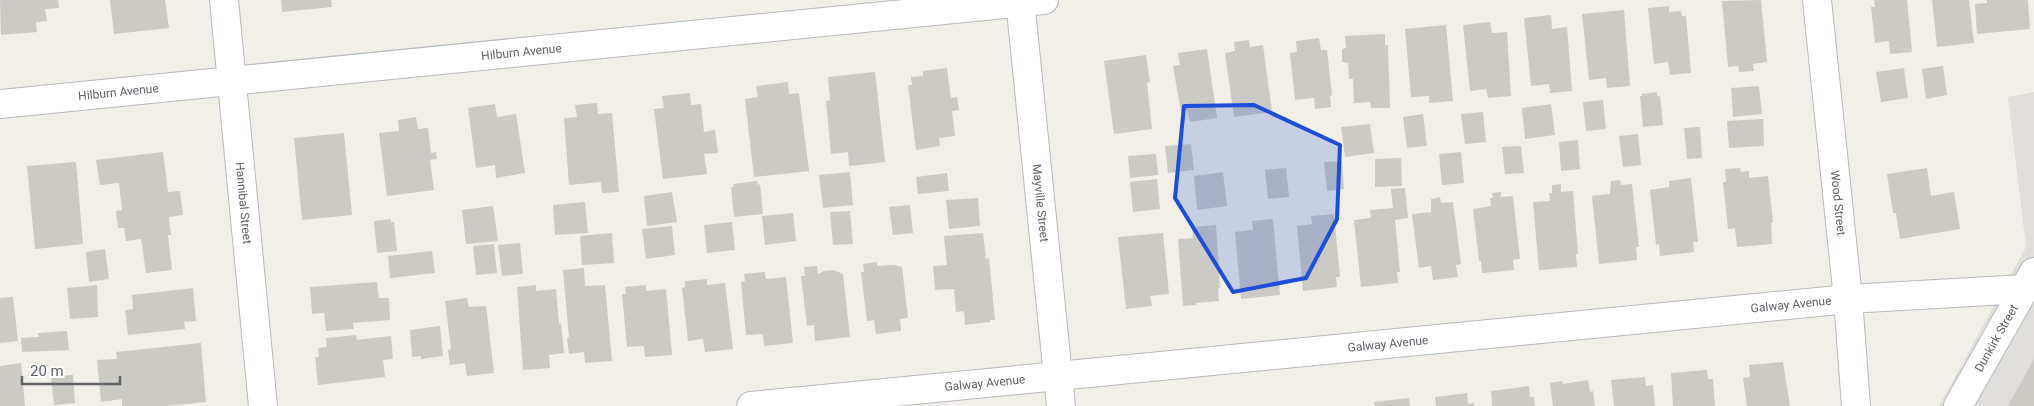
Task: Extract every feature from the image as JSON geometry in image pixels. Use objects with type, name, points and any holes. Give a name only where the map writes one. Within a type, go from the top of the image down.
[{"type":"street","name":"Hannibal Street","points":[[224,0],[263,406]]},
{"type":"street","name":"Wood Street","points":[[1817,0],[1848,299],[1856,406]]},
{"type":"street","name":"Hilburn Avenue","points":[[0,104],[1028,1]]},
{"type":"street","name":"Mayville Street","points":[[1028,1],[1061,406]]},
{"type":"street","name":"Galway Avenue","points":[[751,406],[2029,281]]},
{"type":"street","name":"Dunkirk Street","points":[[1958,406],[2029,281]]},
{"type":"highlighted area","points":[[1254,105],[1340,145],[1337,219],[1306,278],[1233,292],[1175,198],[1184,106]]},
{"type":"shaded area","points":[[2034,92],[2034,406],[1939,406],[2026,247],[2008,97]]},
{"type":"building","points":[[0,0],[58,0],[59,8],[45,9],[47,21],[36,22],[37,32],[1,35]]},
{"type":"building","points":[[110,0],[165,0],[169,28],[114,34]]},
{"type":"building","points":[[281,0],[331,0],[332,7],[282,12]]},
{"type":"building","points":[[1761,0],[1767,62],[1753,64],[1754,71],[1739,72],[1738,66],[1728,67],[1722,1]]},
{"type":"building","points":[[1874,0],[1907,0],[1912,52],[1890,54],[1889,41],[1875,43],[1871,7],[1875,7]]},
{"type":"building","points":[[1932,0],[1969,0],[1974,43],[1937,47]]},
{"type":"building","points":[[1987,0],[2028,0],[2030,29],[1977,34],[1975,4],[1987,3]]},
{"type":"building","points":[[1669,6],[1669,12],[1681,11],[1682,16],[1686,16],[1691,73],[1670,75],[1668,62],[1654,64],[1648,8]]},
{"type":"building","points":[[1624,10],[1630,86],[1607,88],[1606,78],[1589,80],[1582,14]]},
{"type":"building","points":[[1551,15],[1552,29],[1567,27],[1572,91],[1550,93],[1549,84],[1531,86],[1524,18]]},
{"type":"building","points":[[1490,22],[1492,33],[1507,32],[1511,96],[1488,98],[1486,89],[1470,91],[1463,25]]},
{"type":"building","points":[[1446,25],[1453,101],[1429,103],[1429,96],[1411,97],[1405,29]]},
{"type":"building","points":[[1385,34],[1385,45],[1388,45],[1390,108],[1371,108],[1370,102],[1354,103],[1353,79],[1349,79],[1348,63],[1342,62],[1342,49],[1346,48],[1345,36]]},
{"type":"building","points":[[1319,38],[1321,50],[1327,50],[1332,95],[1330,96],[1331,107],[1315,109],[1314,98],[1295,100],[1290,53],[1297,52],[1296,41]]},
{"type":"building","points":[[1249,40],[1250,47],[1263,45],[1272,112],[1234,117],[1225,53],[1235,51],[1234,42]]},
{"type":"building","points":[[1207,49],[1217,118],[1190,122],[1187,110],[1181,112],[1173,66],[1180,65],[1178,53]]},
{"type":"building","points":[[1146,55],[1150,82],[1147,83],[1152,129],[1114,134],[1104,61]]},
{"type":"building","points":[[1943,66],[1947,95],[1926,99],[1922,69]]},
{"type":"building","points":[[947,68],[951,98],[957,97],[959,110],[952,111],[955,136],[939,138],[940,146],[916,150],[908,85],[912,85],[911,77],[923,76],[923,71]]},
{"type":"building","points":[[1904,68],[1908,98],[1881,102],[1876,72]]},
{"type":"building","points":[[875,72],[885,162],[849,166],[848,152],[831,154],[826,101],[830,100],[828,77]]},
{"type":"building","points":[[788,82],[789,94],[799,93],[809,171],[754,177],[745,99],[758,97],[756,86]]},
{"type":"building","points":[[1759,86],[1762,114],[1733,117],[1731,88]]},
{"type":"building","points":[[1657,92],[1657,96],[1660,96],[1663,125],[1643,127],[1640,96]]},
{"type":"building","points":[[690,93],[691,105],[701,104],[704,132],[715,130],[718,153],[704,154],[707,174],[663,179],[654,109],[664,108],[662,96]]},
{"type":"building","points":[[1603,100],[1606,129],[1586,131],[1583,102]]},
{"type":"building","points":[[597,103],[598,114],[612,113],[619,192],[602,193],[601,182],[569,185],[564,118],[577,117],[575,105]]},
{"type":"building","points":[[495,104],[497,117],[516,114],[525,173],[496,178],[495,165],[476,168],[468,108]]},
{"type":"building","points":[[1551,104],[1555,135],[1525,139],[1522,108]]},
{"type":"building","points":[[1483,112],[1486,142],[1465,144],[1461,114]]},
{"type":"building","points":[[1423,114],[1427,146],[1407,148],[1403,117]]},
{"type":"building","points":[[416,117],[418,129],[428,128],[431,153],[436,152],[437,159],[430,160],[434,190],[387,196],[379,133],[399,131],[398,120]]},
{"type":"building","points":[[1763,119],[1764,146],[1729,148],[1727,121]]},
{"type":"building","points":[[1370,124],[1374,153],[1345,157],[1341,127]]},
{"type":"building","points":[[1700,127],[1702,158],[1687,159],[1684,128]]},
{"type":"building","points":[[344,133],[352,215],[302,220],[294,138]]},
{"type":"building","points":[[1638,134],[1641,165],[1623,167],[1619,136]]},
{"type":"building","points":[[1578,140],[1580,169],[1561,171],[1559,142]]},
{"type":"building","points":[[1191,144],[1194,170],[1168,173],[1165,146]]},
{"type":"building","points":[[1521,146],[1524,173],[1505,174],[1502,147]]},
{"type":"building","points":[[163,152],[168,192],[180,191],[183,215],[169,217],[171,235],[168,235],[172,270],[146,273],[141,239],[126,241],[124,228],[118,228],[116,211],[122,210],[119,183],[100,185],[96,160]]},
{"type":"building","points":[[1461,152],[1464,183],[1442,185],[1439,154]]},
{"type":"building","points":[[1156,154],[1158,175],[1130,178],[1128,156]]},
{"type":"building","points":[[1401,158],[1402,186],[1375,187],[1375,159]]},
{"type":"building","points":[[1342,161],[1344,189],[1327,191],[1324,162]]},
{"type":"building","points":[[76,162],[83,244],[35,249],[27,166]]},
{"type":"building","points":[[1286,168],[1289,197],[1268,199],[1265,170]]},
{"type":"building","points":[[1740,168],[1741,172],[1749,171],[1749,178],[1768,176],[1773,222],[1771,223],[1772,244],[1737,247],[1735,228],[1728,229],[1723,182],[1726,182],[1725,169]]},
{"type":"building","points":[[1927,168],[1931,196],[1954,192],[1960,229],[1900,239],[1896,213],[1893,213],[1887,174]]},
{"type":"building","points":[[850,172],[853,205],[823,208],[819,175]]},
{"type":"building","points":[[1223,172],[1227,206],[1197,210],[1194,176]]},
{"type":"building","points":[[947,173],[949,191],[918,194],[916,177]]},
{"type":"building","points":[[1691,178],[1698,242],[1693,242],[1694,252],[1660,256],[1659,244],[1656,245],[1650,190],[1669,187],[1669,181]]},
{"type":"building","points":[[1157,179],[1160,209],[1133,212],[1130,182]]},
{"type":"building","points":[[1620,180],[1621,185],[1632,184],[1639,247],[1636,247],[1637,260],[1599,264],[1592,196],[1610,194],[1611,181]]},
{"type":"building","points":[[757,181],[758,185],[760,184],[763,214],[734,217],[731,187],[734,187],[733,184]]},
{"type":"building","points":[[1561,184],[1561,192],[1573,191],[1578,254],[1576,254],[1577,267],[1539,270],[1533,202],[1550,201],[1549,193],[1552,193],[1552,185]]},
{"type":"building","points":[[1405,188],[1408,218],[1395,220],[1400,272],[1397,272],[1398,283],[1361,287],[1354,220],[1371,218],[1370,210],[1393,208],[1391,189]]},
{"type":"building","points":[[672,192],[677,222],[647,226],[644,196]]},
{"type":"building","points":[[1501,192],[1501,197],[1513,196],[1520,259],[1513,260],[1514,270],[1482,273],[1473,209],[1491,206],[1490,198],[1493,198],[1492,193]]},
{"type":"building","points":[[1440,197],[1441,203],[1453,202],[1461,264],[1456,265],[1458,277],[1433,280],[1431,266],[1419,268],[1412,214],[1431,212],[1431,199]]},
{"type":"building","points":[[978,198],[980,226],[949,229],[946,200]]},
{"type":"building","points":[[585,202],[588,233],[555,235],[553,205]]},
{"type":"building","points":[[910,205],[913,233],[893,235],[889,207]]},
{"type":"building","points":[[493,206],[498,241],[466,244],[462,210]]},
{"type":"building","points":[[850,211],[853,244],[833,245],[830,212]]},
{"type":"building","points":[[793,213],[796,241],[765,245],[762,216]]},
{"type":"building","points":[[1334,214],[1340,277],[1336,277],[1337,287],[1303,291],[1297,226],[1312,224],[1311,216]]},
{"type":"building","points":[[391,219],[391,222],[394,222],[397,251],[377,253],[374,221]]},
{"type":"building","points":[[1273,219],[1280,295],[1241,299],[1235,232],[1253,230],[1252,221]]},
{"type":"building","points":[[732,222],[735,250],[707,253],[704,225]]},
{"type":"building","points":[[1216,225],[1220,288],[1218,289],[1219,301],[1183,306],[1178,239],[1193,238],[1192,227]]},
{"type":"building","points":[[672,226],[675,255],[646,259],[642,229]]},
{"type":"building","points":[[612,233],[614,263],[582,265],[580,236]]},
{"type":"building","points":[[983,233],[986,259],[989,258],[995,320],[965,325],[964,311],[956,312],[954,289],[935,290],[933,266],[947,265],[944,236]]},
{"type":"building","points":[[1163,233],[1169,294],[1150,296],[1152,306],[1126,309],[1118,237]]},
{"type":"building","points":[[520,243],[523,274],[502,276],[498,245]]},
{"type":"building","points":[[494,244],[497,273],[476,275],[473,246]]},
{"type":"building","points":[[105,249],[109,279],[89,282],[86,252]]},
{"type":"building","points":[[432,251],[435,273],[390,278],[388,256]]},
{"type":"building","points":[[877,262],[877,266],[894,265],[902,267],[908,318],[900,319],[901,331],[876,334],[874,320],[867,321],[861,272],[864,272],[863,264]]},
{"type":"building","points":[[817,266],[818,274],[834,270],[843,274],[850,337],[815,341],[814,325],[807,326],[801,276],[805,276],[804,267]]},
{"type":"building","points":[[584,268],[585,286],[605,285],[612,361],[585,363],[584,352],[569,354],[563,270]]},
{"type":"building","points":[[765,272],[766,279],[786,277],[793,343],[764,346],[763,334],[746,335],[741,282],[745,281],[744,274]]},
{"type":"building","points":[[707,279],[707,285],[725,283],[733,349],[705,352],[703,339],[688,341],[682,288],[685,287],[685,281]]},
{"type":"building","points":[[377,282],[379,298],[389,298],[390,320],[353,323],[354,329],[326,331],[324,313],[312,314],[310,287]]},
{"type":"building","points":[[97,285],[98,317],[70,319],[67,288]]},
{"type":"building","points":[[536,285],[536,291],[556,289],[564,353],[549,355],[550,368],[523,370],[517,287]]},
{"type":"building","points":[[646,285],[646,291],[666,289],[672,355],[645,357],[644,346],[627,347],[622,294],[626,294],[625,287]]},
{"type":"building","points":[[193,288],[196,321],[184,322],[185,329],[128,335],[125,310],[133,309],[132,295]]},
{"type":"building","points":[[13,297],[18,341],[0,343],[0,298]]},
{"type":"building","points":[[467,298],[469,307],[486,306],[494,373],[467,376],[465,363],[450,365],[448,350],[451,349],[445,301]]},
{"type":"building","points":[[440,326],[443,356],[421,359],[421,356],[412,357],[410,330]]},
{"type":"building","points":[[67,331],[69,350],[22,352],[21,338],[39,337],[38,333]]},
{"type":"building","points":[[356,335],[357,340],[391,336],[393,359],[383,360],[385,377],[318,385],[315,357],[319,357],[318,348],[327,347],[326,338]]},
{"type":"building","points":[[201,343],[206,402],[166,406],[122,406],[122,399],[101,402],[97,360],[117,359],[116,352]]},
{"type":"building","points":[[2034,359],[2034,406],[2008,406]]},
{"type":"building","points":[[1783,362],[1790,406],[1747,406],[1743,378],[1750,377],[1749,365]]},
{"type":"building","points":[[21,363],[25,406],[0,406],[0,366]]},
{"type":"building","points":[[1707,370],[1708,379],[1713,379],[1715,406],[1673,406],[1671,373]]},
{"type":"building","points":[[73,375],[75,403],[54,405],[51,376]]},
{"type":"building","points":[[1645,377],[1646,386],[1653,385],[1655,406],[1614,406],[1611,380]]},
{"type":"building","points":[[1588,380],[1590,392],[1593,391],[1595,406],[1553,406],[1550,383],[1562,381],[1563,384]]},
{"type":"building","points":[[1529,386],[1530,397],[1534,397],[1535,406],[1492,406],[1491,391]]},
{"type":"building","points":[[1467,393],[1468,404],[1474,403],[1474,406],[1436,406],[1435,397]]},
{"type":"building","points":[[1409,398],[1410,406],[1375,406],[1374,402]]}]
